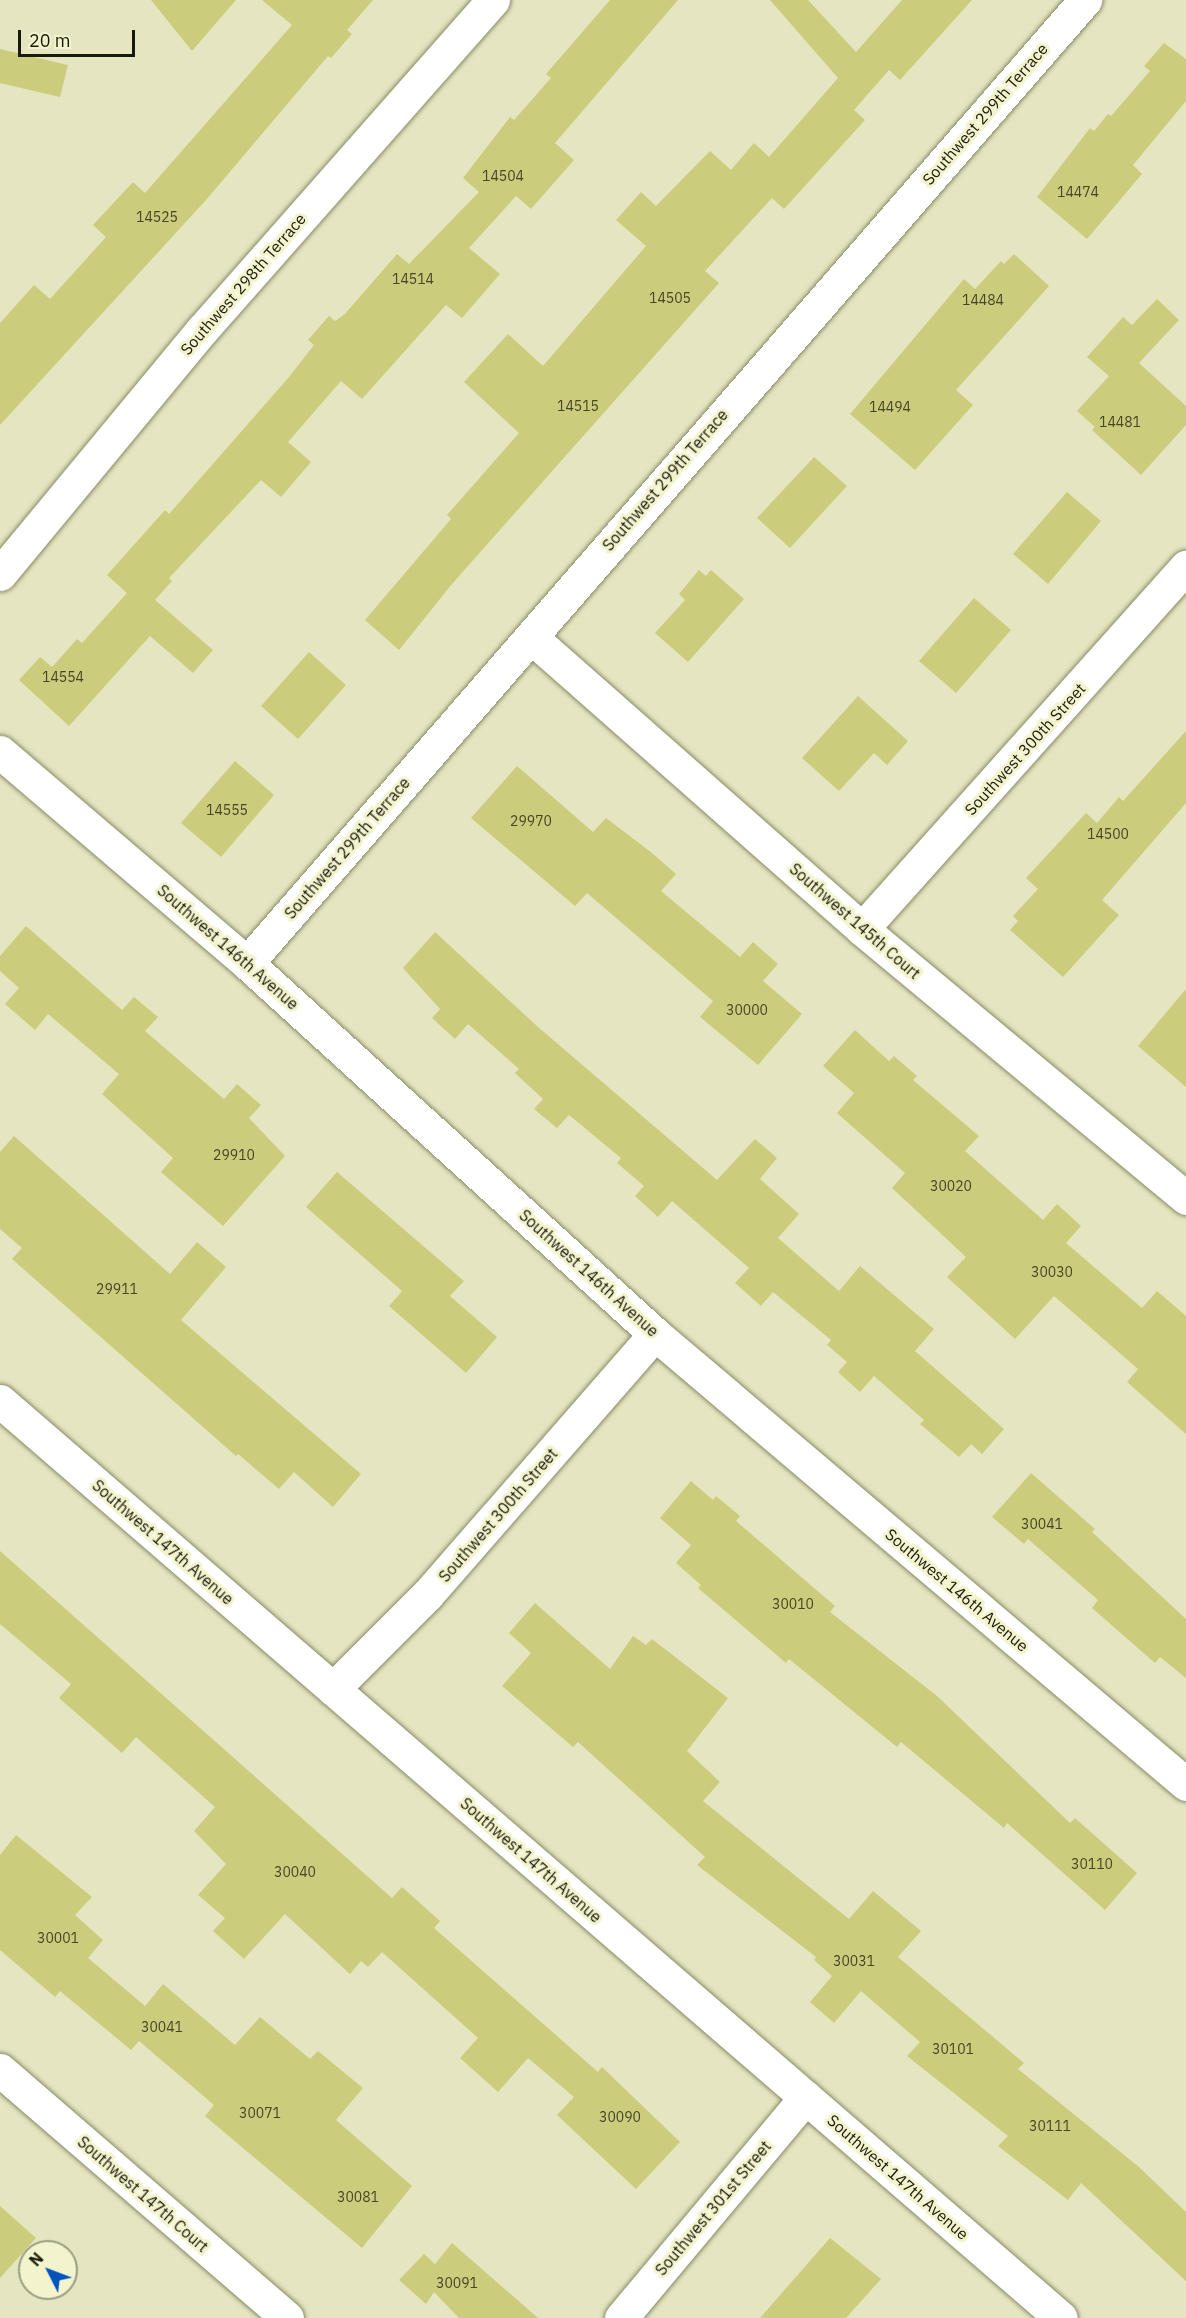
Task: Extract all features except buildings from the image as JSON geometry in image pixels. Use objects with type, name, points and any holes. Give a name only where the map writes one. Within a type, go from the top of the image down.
[{"type":"street","name":"Southwest 298th Terrace","points":[[0,574],[202,330],[493,0]]},
{"type":"street","name":"Southwest 299th Terrace","points":[[247,963],[1085,0]]},
{"type":"street","name":"Southwest 300th Street","points":[[862,929],[1186,567]]},
{"type":"street","name":"Southwest 145th Court","points":[[531,637],[862,929],[1186,1198]]},
{"type":"street","name":"Southwest 146th Avenue","points":[[0,752],[247,963],[655,1334],[1186,1784]]},
{"type":"street","name":"Southwest 300th Street","points":[[333,1689],[428,1594],[655,1334]]},
{"type":"street","name":"Southwest 147th Avenue","points":[[0,1401],[1061,2318]]},
{"type":"street","name":"Southwest 147th Court","points":[[0,2070],[287,2318]]},
{"type":"street","name":"Southwest 301st Street","points":[[621,2318],[806,2097]]}]
